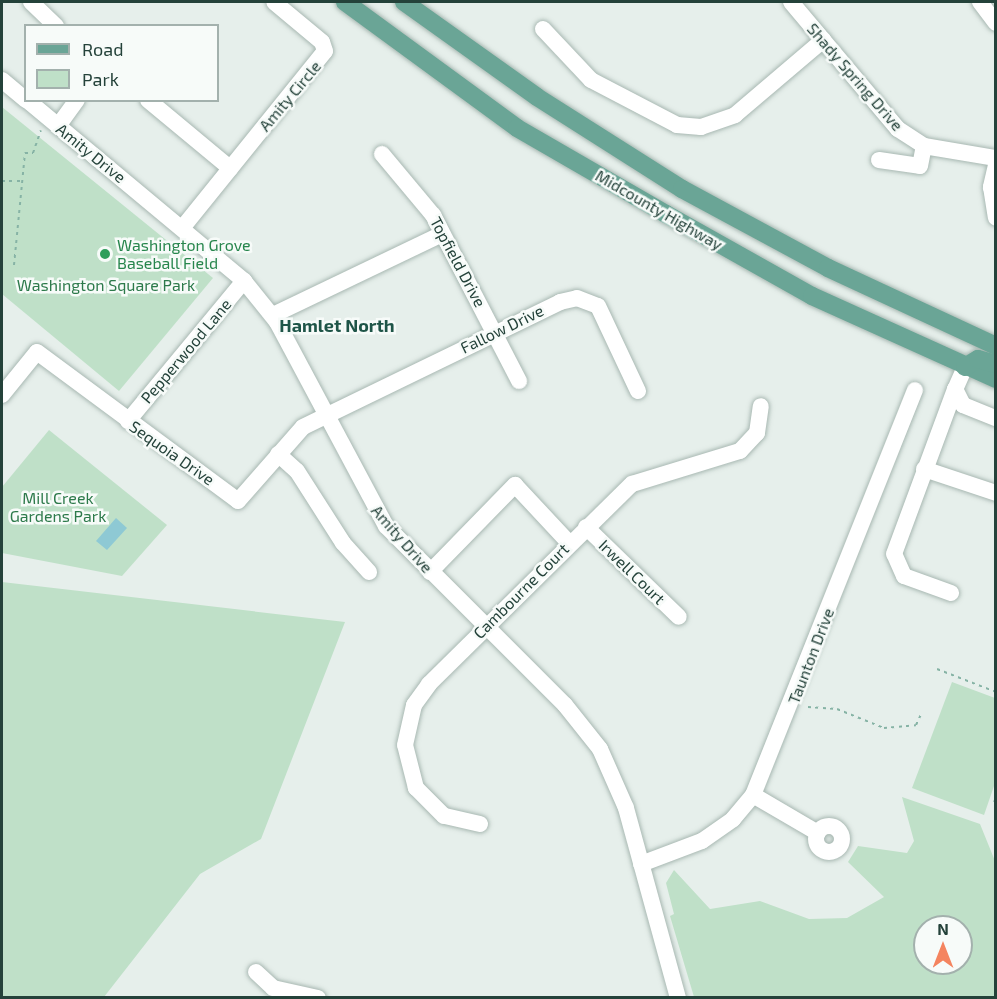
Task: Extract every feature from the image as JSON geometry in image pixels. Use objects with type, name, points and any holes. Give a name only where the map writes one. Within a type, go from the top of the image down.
[{"type":"main road","name":"Midcounty Highway","points":[[345,2],[517,128],[812,296],[965,367],[996,379]]},
{"type":"main road","name":"Midcounty Highway","points":[[404,2],[537,97],[682,189],[828,268],[996,346]]},
{"type":"main road","points":[[965,367],[978,359],[996,364]]},
{"type":"street","points":[[31,2],[54,24]]},
{"type":"street","name":"Amity Circle","points":[[183,227],[326,51],[322,42],[273,2]]},
{"type":"street","name":"Shady Spring Drive","points":[[791,2],[898,129],[924,146],[996,158]]},
{"type":"street","points":[[985,3],[996,23]]},
{"type":"street","points":[[543,29],[591,80],[677,125],[701,127],[735,115],[823,40]]},
{"type":"street","name":"Amity Drive","points":[[2,80],[24,98]]},
{"type":"street","name":"Amity Drive","points":[[28,102],[50,128],[183,227],[244,281],[273,315],[324,418],[369,501],[430,572],[565,705],[600,748],[642,864],[678,998]]},
{"type":"street","points":[[50,128],[75,102]]},
{"type":"street","points":[[150,102],[230,168]]},
{"type":"street","points":[[879,160],[920,166],[924,146]]},
{"type":"street","name":"Topfield Drive","points":[[382,154],[410,182],[442,234],[519,381]]},
{"type":"street","points":[[996,165],[991,187],[996,218]]},
{"type":"street","points":[[273,315],[442,234]]},
{"type":"street","name":"Pepperwood Lane","points":[[128,421],[244,281]]},
{"type":"street","name":"Fallow Drive","points":[[324,418],[560,302],[591,301],[598,306],[638,391]]},
{"type":"street","name":"Sequoia Drive","points":[[2,395],[37,352],[238,501],[303,427],[324,418]]},
{"type":"street","points":[[951,593],[904,576],[896,565],[895,541],[965,367]]},
{"type":"street","points":[[955,389],[963,405],[996,418]]},
{"type":"street","name":"Taunton Drive","points":[[642,864],[702,841],[733,819],[753,795],[915,390]]},
{"type":"street","name":"Cambourne Court","points":[[480,824],[455,821],[430,804],[416,788],[405,745],[414,705],[429,684],[569,543],[632,484],[740,452],[757,433],[761,406]]},
{"type":"street","points":[[278,454],[297,471],[343,543],[369,572]]},
{"type":"street","points":[[924,469],[996,493]]},
{"type":"street","points":[[430,572],[515,485],[569,543]]},
{"type":"street","name":"Irwell Court","points":[[586,527],[679,616]]},
{"type":"street","points":[[753,795],[818,833]]},
{"type":"street","points":[[256,972],[273,988],[318,998]]},
{"type":"path","points":[[14,265],[25,153],[33,153],[50,128]]},
{"type":"path","points":[[2,181],[24,181]]},
{"type":"path","points":[[937,669],[996,692]]},
{"type":"path","points":[[808,707],[837,709],[884,728],[916,724],[922,712]]},
{"type":"path","points":[[994,802],[996,798]]},
{"type":"green space","name":"Washington Square Park","points":[[2,107],[213,278],[119,391],[2,294]]},
{"type":"green space","name":"Mill Creek Gardens Park","points":[[49,430],[167,525],[122,576],[2,553],[2,487]]},
{"type":"green space","points":[[2,582],[345,622],[261,839],[200,874],[104,997],[2,997]]},
{"type":"green space","points":[[952,682],[995,698],[995,783],[984,815],[912,788]]},
{"type":"green space","points":[[902,797],[980,824],[995,861],[995,997],[694,997],[670,916],[674,914],[666,883],[674,870],[710,909],[760,901],[809,919],[847,918],[884,897],[848,862],[858,846],[907,853],[914,841]]},
{"type":"water","points":[[116,518],[127,528],[107,550],[96,541]]},
{"type":"place","name":"Washington Grove Baseball Field","points":[[105,254]]},
{"type":"district","name":"Hamlet North","points":[[337,325]]}]
